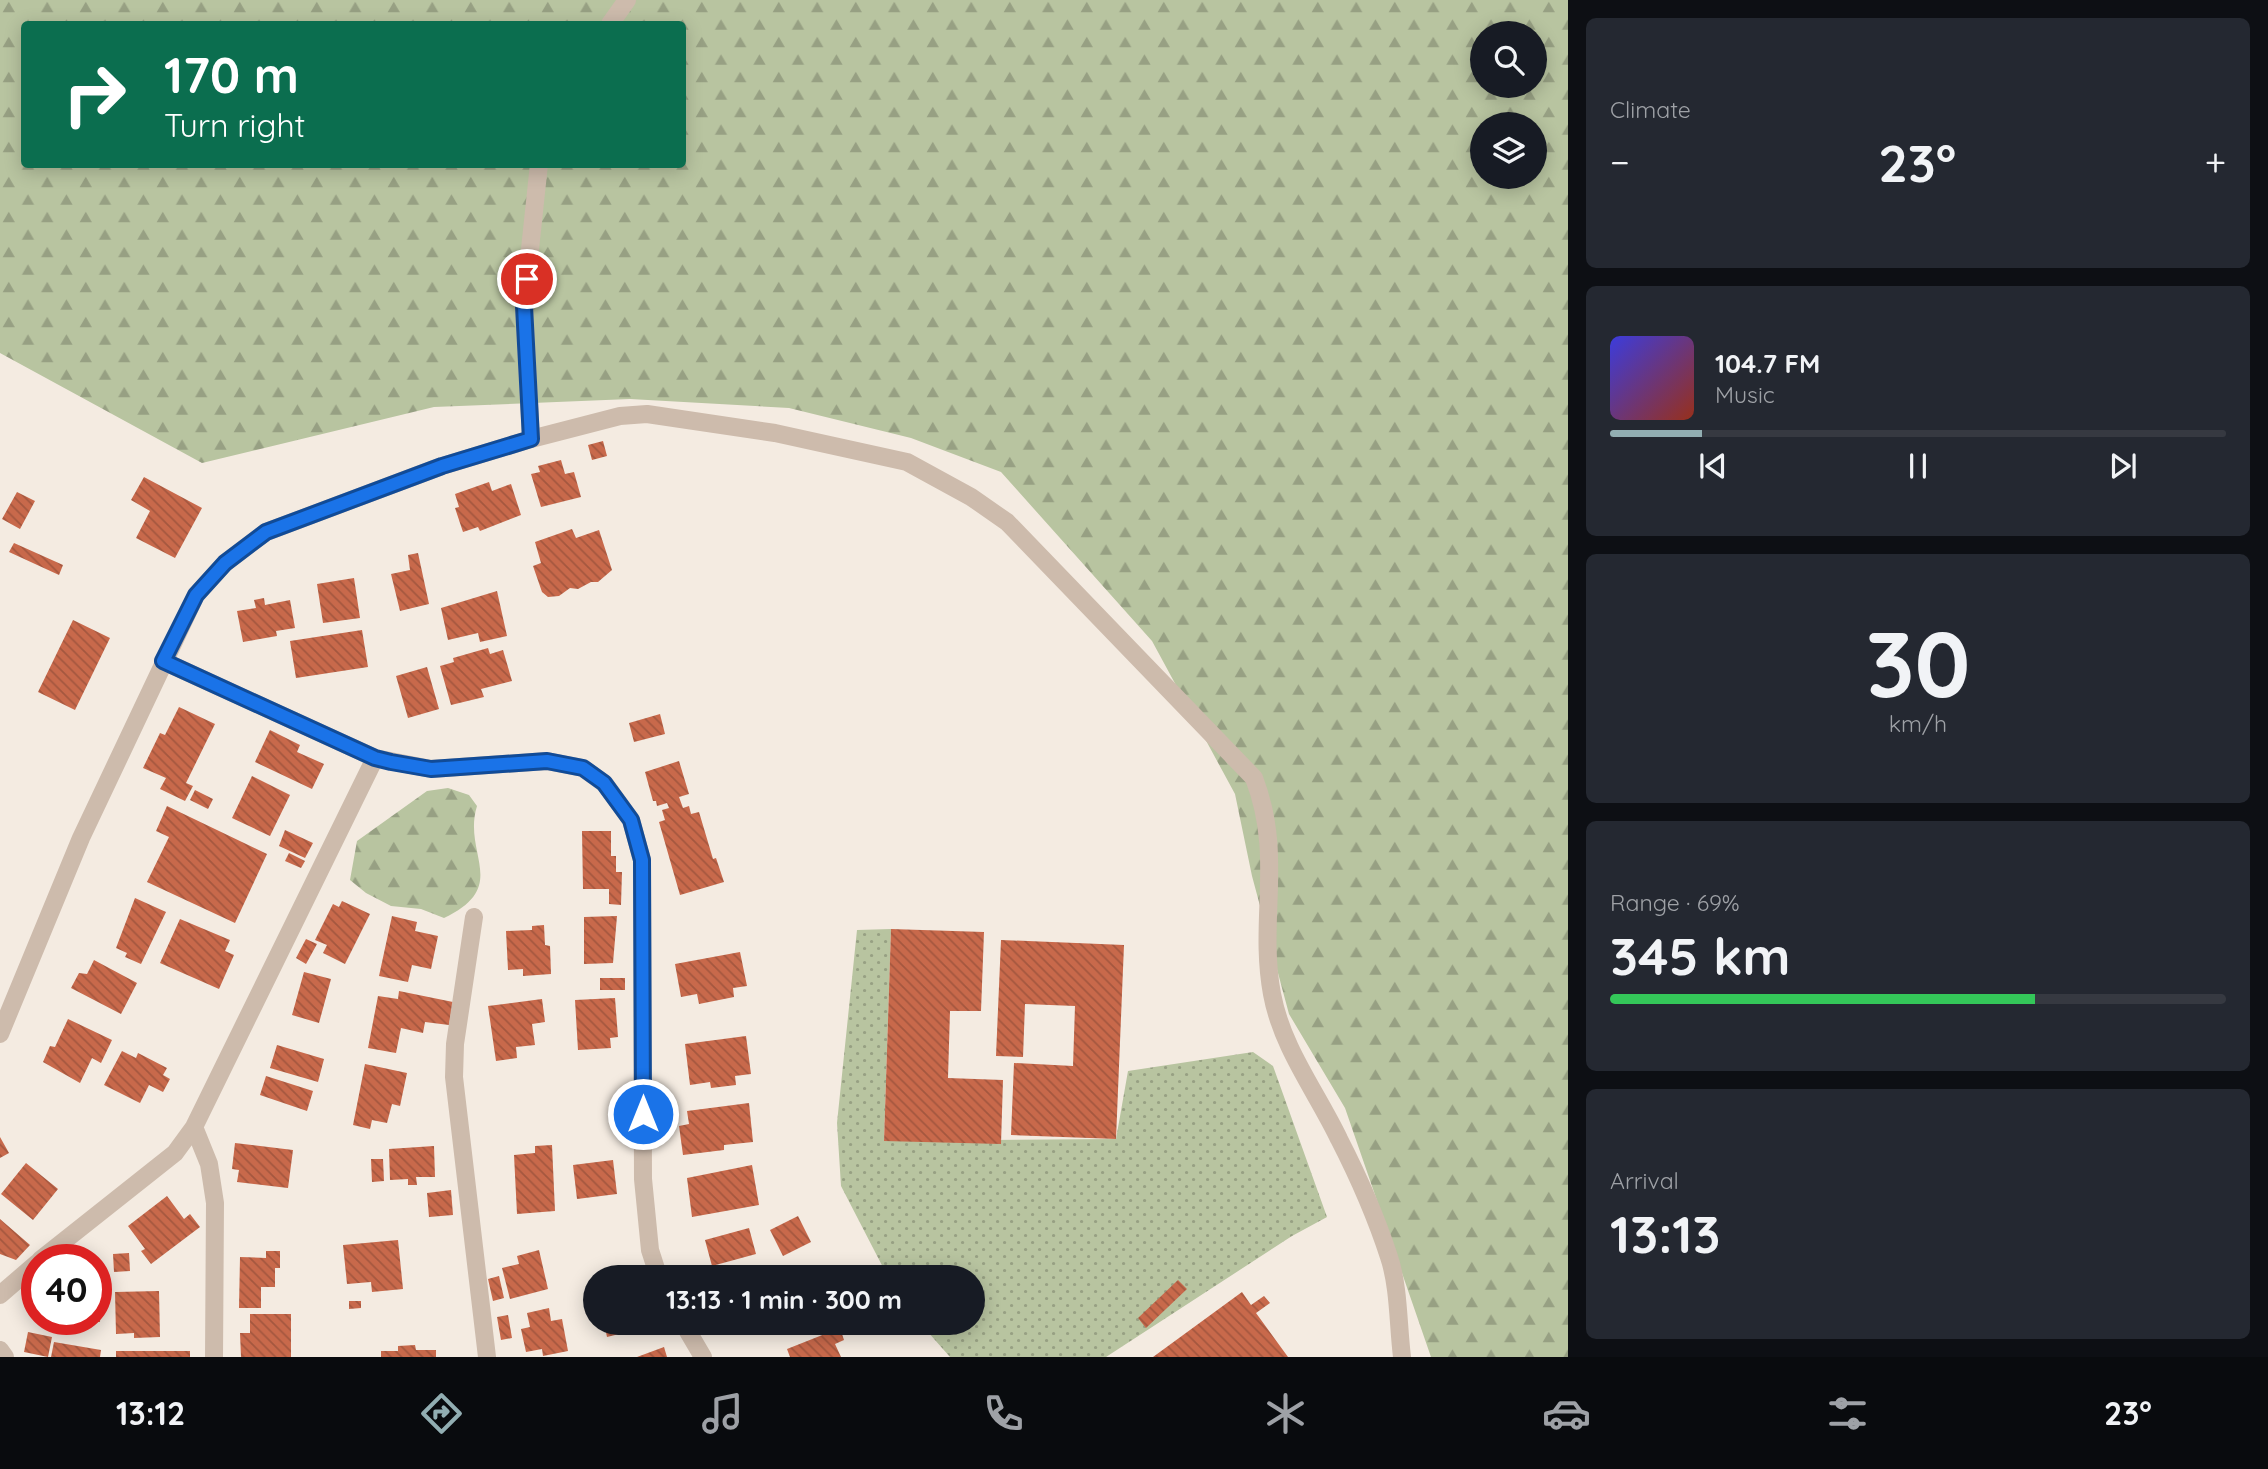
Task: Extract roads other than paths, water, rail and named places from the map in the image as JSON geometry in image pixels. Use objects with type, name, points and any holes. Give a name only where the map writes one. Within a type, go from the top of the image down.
[{"type":"street","points":[[612,21],[627,0]]},
{"type":"street","points":[[531,439],[524,306],[539,168]]},
{"type":"street","points":[[0,1034],[81,838],[163,661],[196,595],[225,563],[266,532],[442,466],[620,416],[648,414],[775,433],[916,466],[971,497],[1007,522],[1254,778],[1266,809],[1271,849],[1269,942],[1272,995],[1293,1057],[1339,1138],[1390,1259],[1402,1357]]},
{"type":"street","points":[[163,661],[375,758],[431,769],[547,761],[583,768],[604,783],[631,820],[642,860],[643,1179],[650,1250],[655,1265]]},
{"type":"street","points":[[60,1244],[175,1153],[194,1127],[375,758]]},
{"type":"street","points":[[474,917],[455,1044],[454,1077],[487,1357]]},
{"type":"street","points":[[194,1127],[209,1164],[215,1203],[215,1357]]},
{"type":"street","points":[[0,1295],[21,1277]]},
{"type":"street","points":[[690,1335],[703,1357]]},
{"type":"street","points":[[0,1350],[5,1357]]}]
